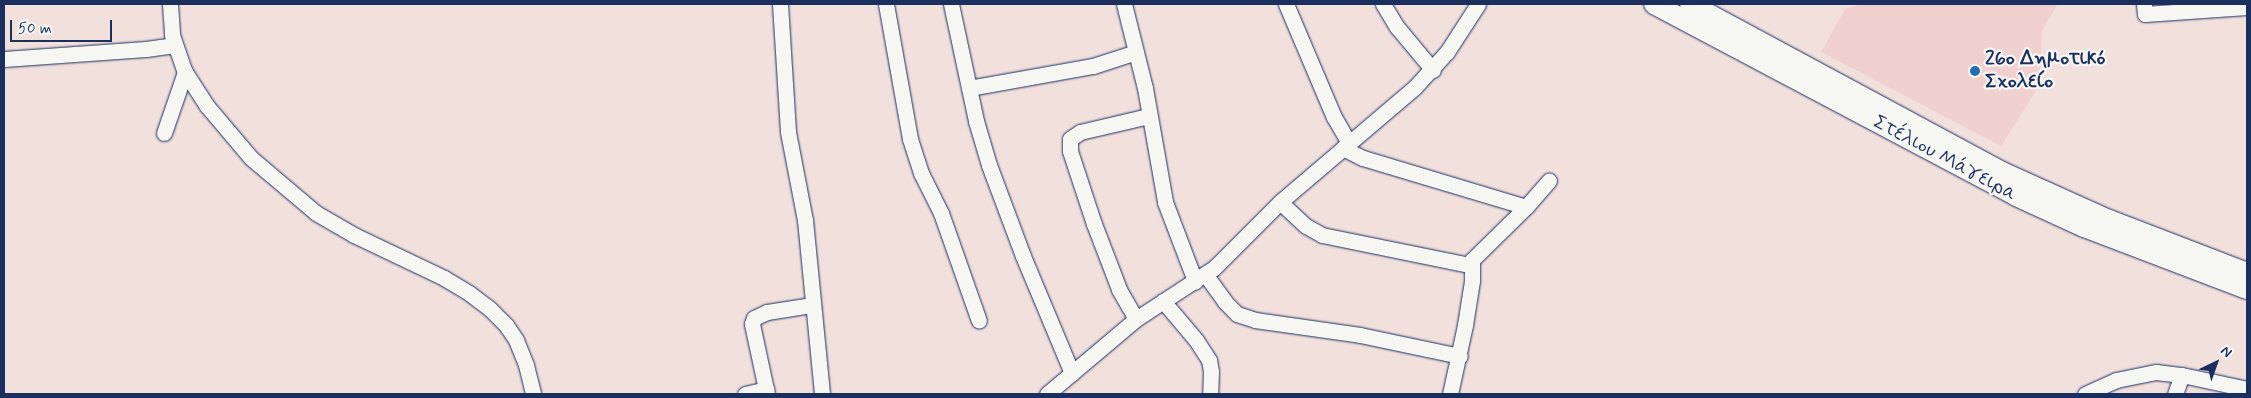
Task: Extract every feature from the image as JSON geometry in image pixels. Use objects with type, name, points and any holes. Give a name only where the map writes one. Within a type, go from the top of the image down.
[{"type":"main road","name":"Στέλιου Μάγειρα","points":[[1654,4],[2016,196],[2084,227],[2247,290]]},
{"type":"main road","name":"Στέλιου Μάγειρα","points":[[1690,4],[2002,172],[2109,220],[2247,273]]},
{"type":"street","points":[[170,4],[175,44],[185,72],[207,106],[233,138],[264,171],[298,200],[354,235],[455,284],[474,296],[499,318],[516,340],[526,365],[533,394]]},
{"type":"street","points":[[780,4],[788,132],[805,220],[822,394]]},
{"type":"street","points":[[886,4],[910,139],[921,173],[940,213],[979,321]]},
{"type":"street","points":[[951,4],[982,143],[999,194],[1072,373]]},
{"type":"street","points":[[1124,4],[1136,52],[1165,202],[1200,278],[1238,314],[1255,320],[1360,335],[1460,356]]},
{"type":"street","points":[[1286,4],[1346,145],[1363,158],[1526,208]]},
{"type":"street","points":[[1383,4],[1397,27],[1433,70]]},
{"type":"street","points":[[1047,394],[1136,319],[1200,278],[1227,256],[1280,202],[1433,70],[1454,42],[1478,4]]},
{"type":"street","points":[[2144,9],[2239,6]]},
{"type":"street","points":[[4,59],[146,49],[175,44]]},
{"type":"street","points":[[969,88],[1093,66],[1136,52]]},
{"type":"street","points":[[164,133],[185,72]]},
{"type":"street","points":[[1136,319],[1119,289],[1094,224],[1070,152],[1070,139],[1080,132],[1149,116]]},
{"type":"street","points":[[1450,394],[1460,356],[1472,281],[1470,265],[1480,251],[1526,208],[1549,181]]},
{"type":"street","points":[[1280,202],[1306,226],[1322,235],[1470,265]]},
{"type":"street","points":[[1163,301],[1196,340],[1209,360],[1211,371],[1210,394]]},
{"type":"street","points":[[745,394],[767,392],[752,324],[754,318],[767,312],[812,305]]},
{"type":"street","points":[[2085,394],[2104,385],[2142,374],[2167,372],[2247,389]]},
{"type":"street","points":[[2175,394],[2182,375]]},
{"type":"shaded area","name":"26ο Δημοτικό Σχολείο","points":[[1861,4],[2057,5],[2042,31],[2039,86],[2001,146],[1821,52],[1845,9]]},
{"type":"place","name":"26ο Δημοτικό Σχολείο","points":[[1975,71]]}]
